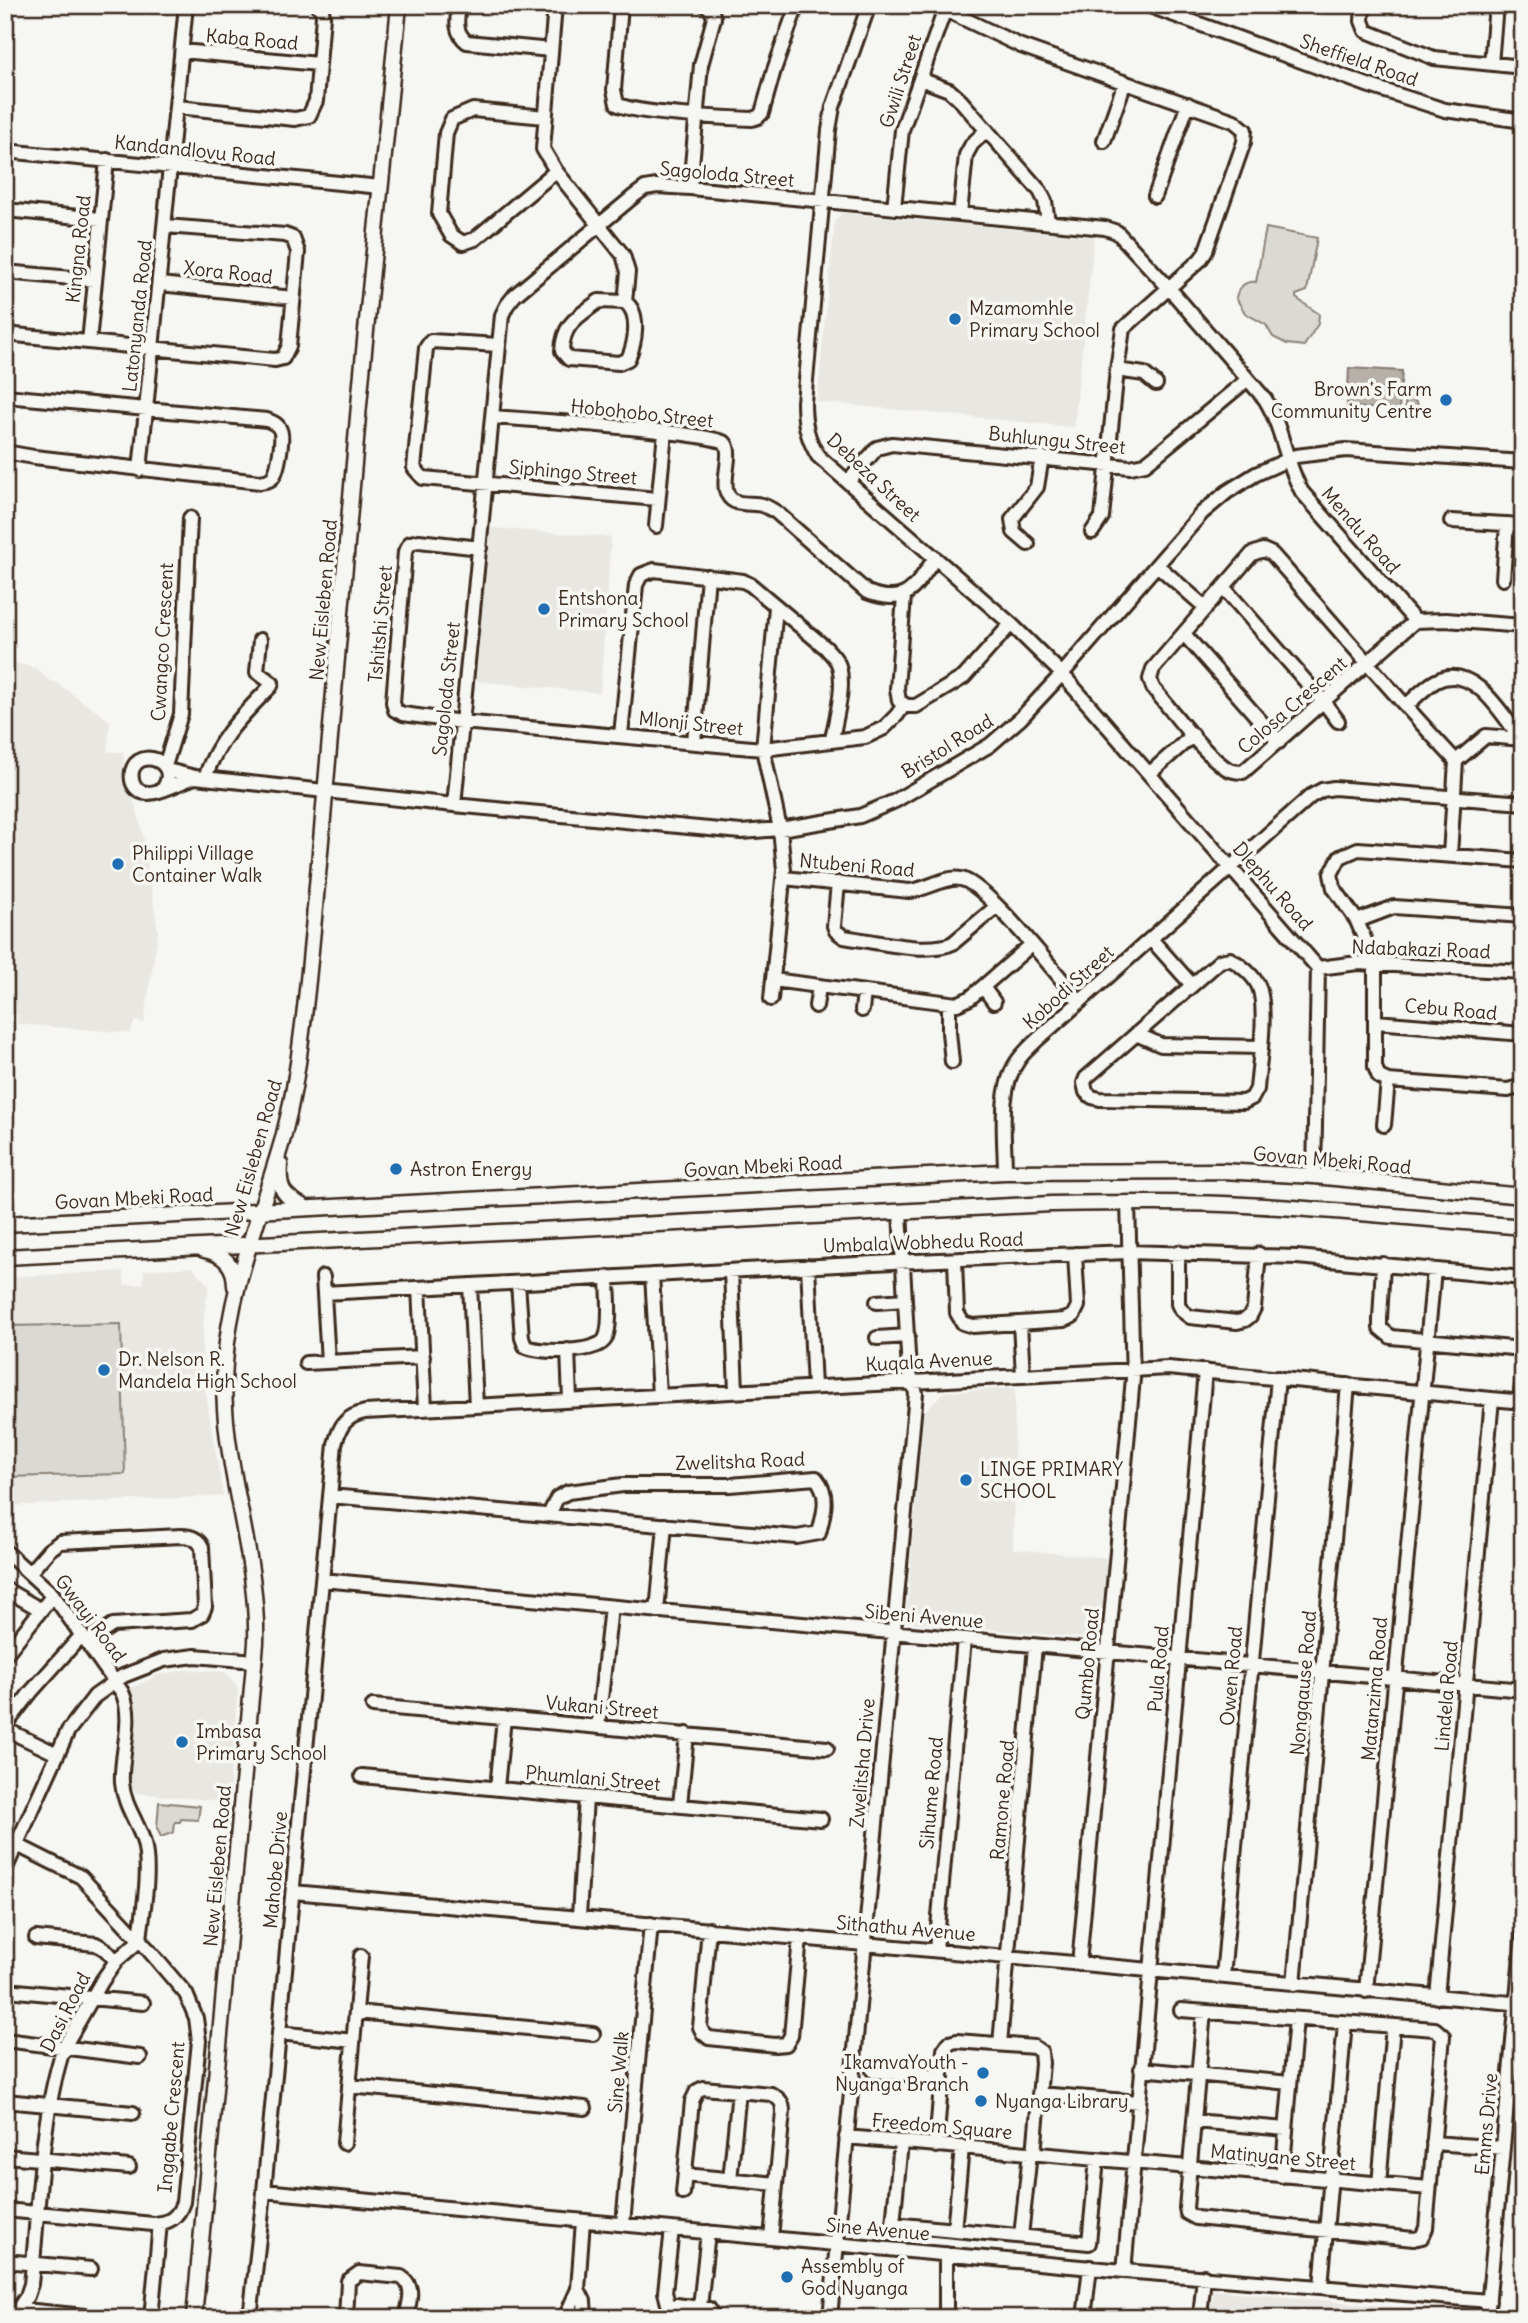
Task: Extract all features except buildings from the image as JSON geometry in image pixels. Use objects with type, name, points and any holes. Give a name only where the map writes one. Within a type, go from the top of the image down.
[{"type":"main road","name":"New Eisleben Road","points":[[194,2318],[257,1625],[255,1598],[227,1443],[225,1363],[236,1294],[248,1244],[283,1138],[303,1029],[367,308],[399,5]]},
{"type":"main road","points":[[283,1138],[279,1179],[281,1186],[293,1201],[308,1208]]},
{"type":"main road","name":"Govan Mbeki Road","points":[[5,1224],[1005,1172],[1167,1170],[1314,1176],[1523,1196]]},
{"type":"main road","points":[[5,1257],[1128,1203],[1221,1204],[1307,1209],[1523,1227]]},
{"type":"main road","points":[[190,1247],[213,1252],[227,1260],[234,1273],[236,1294]]},
{"type":"street","name":"Latonyanda Road","points":[[140,470],[186,5]]},
{"type":"street","points":[[177,107],[302,119],[309,116],[313,110],[323,16],[317,5]]},
{"type":"street","points":[[459,5],[457,29],[467,43],[551,50]]},
{"type":"street","points":[[555,5],[543,149],[556,171],[623,255],[628,272],[625,302]]},
{"type":"street","points":[[621,5],[614,90],[617,104],[635,109],[743,119],[758,117],[762,113],[797,5]]},
{"type":"street","points":[[690,188],[702,56],[714,18],[712,9],[706,5]]},
{"type":"street","name":"Debeza Street","points":[[869,5],[830,119],[804,420],[810,443],[818,456],[1011,624],[1062,674]]},
{"type":"street","name":"Sheffield Road","points":[[1147,5],[1370,86],[1445,110],[1523,121]]},
{"type":"street","points":[[1363,5],[1363,27],[1371,35],[1434,58],[1523,66]]},
{"type":"street","points":[[1491,64],[1496,5]]},
{"type":"street","points":[[940,7],[1021,46],[1234,121],[1245,130],[1244,142],[1205,253],[1123,329],[1116,370],[1102,517],[1092,532]]},
{"type":"street","name":"Gwili Street","points":[[894,208],[902,130],[920,79],[940,7]]},
{"type":"street","name":"Kaba Road","points":[[182,51],[318,64]]},
{"type":"street","points":[[920,79],[955,94],[1044,197],[1048,222]]},
{"type":"street","points":[[1104,141],[1125,82]]},
{"type":"street","points":[[1155,196],[1188,104]]},
{"type":"street","points":[[544,117],[472,110],[452,119],[446,133],[439,214],[451,235],[463,243],[475,239],[556,171]]},
{"type":"street","points":[[960,214],[966,155],[972,144],[987,130]]},
{"type":"street","name":"Kandandlovu Road","points":[[5,150],[381,187]]},
{"type":"street","name":"Kingna Road","points":[[89,342],[107,160]]},
{"type":"street","name":"Sagoloda Street","points":[[454,805],[500,324],[507,304],[645,188],[690,188],[1048,222],[1105,228],[1117,232],[1248,379],[1272,411],[1287,459]]},
{"type":"street","points":[[5,210],[100,219]]},
{"type":"street","points":[[5,334],[278,360],[286,354],[298,252],[293,238],[285,235],[166,226]]},
{"type":"street","points":[[5,272],[94,280]]},
{"type":"street","name":"Xora Road","points":[[160,284],[293,298]]},
{"type":"street","points":[[599,301],[625,302],[631,306],[635,317],[632,350],[628,359],[619,363],[569,359],[562,351],[563,337],[568,325],[599,301]]},
{"type":"street","name":"Siphingo Street","points":[[499,345],[431,341],[426,348],[414,468],[417,474],[423,478],[657,499]]},
{"type":"street","points":[[1116,370],[1144,374],[1156,384]]},
{"type":"street","name":"Buhlungu Street","points":[[848,482],[877,448],[886,444],[1130,467],[1145,464],[1248,379]]},
{"type":"street","points":[[5,396],[267,420],[280,428],[282,435],[275,474],[269,480],[260,482],[140,470],[5,452]]},
{"type":"street","name":"Hobohobo Street","points":[[492,417],[715,438],[724,442],[728,449],[726,489],[728,496],[735,502],[764,505],[776,512],[867,592],[885,599],[904,596]]},
{"type":"street","name":"Siphingo Street","points":[[656,526],[665,432]]},
{"type":"street","name":"Bristol Road","points":[[166,768],[200,778],[741,832],[780,829],[860,816],[895,801],[990,746],[1020,719],[1062,674],[1202,513],[1227,492],[1287,459],[1346,450],[1523,462]]},
{"type":"street","points":[[1028,544],[1014,532],[1012,519],[1037,486],[1042,457]]},
{"type":"street","name":"Mendu Road","points":[[1287,459],[1293,477],[1310,502],[1415,621]]},
{"type":"street","name":"Cwangco Crescent","points":[[166,768],[181,714],[190,518]]},
{"type":"street","points":[[1451,521],[1523,525]]},
{"type":"street","points":[[1503,579],[1507,524]]},
{"type":"street","name":"Tshitshi Street","points":[[462,722],[403,714],[395,710],[393,702],[405,552],[410,543],[419,541],[480,548]]},
{"type":"street","name":"Colosa Crescent","points":[[1369,664],[1243,772],[1224,767],[1153,688],[1150,679],[1153,668],[1252,554],[1263,550],[1272,554],[1456,761]]},
{"type":"street","points":[[904,705],[899,701],[897,689],[904,596],[935,558]]},
{"type":"street","points":[[1157,565],[1206,608]]},
{"type":"street","points":[[621,735],[638,580],[646,572],[654,570],[743,581],[826,648],[835,657],[839,667],[840,686],[832,739]]},
{"type":"street","points":[[694,742],[708,576]]},
{"type":"street","points":[[1224,588],[1338,721]]},
{"type":"street","points":[[771,999],[784,877],[780,829],[763,749],[776,607]]},
{"type":"street","points":[[1369,664],[1415,621],[1446,620],[1523,626]]},
{"type":"street","name":"Mlonji Street","points":[[462,722],[763,749],[865,737],[877,733],[890,723],[904,705],[916,706],[964,677],[1011,624]]},
{"type":"street","points":[[1184,634],[1279,742]]},
{"type":"street","points":[[163,789],[168,780],[166,768],[155,759],[143,760],[135,766],[132,775],[134,785],[145,794],[155,794],[200,778],[226,733],[271,686],[269,680],[257,673],[260,640]]},
{"type":"street","name":"Dlephu Road","points":[[1062,674],[1318,968]]},
{"type":"street","points":[[1406,706],[1439,680],[1455,678],[1472,682],[1485,692],[1521,738]]},
{"type":"street","points":[[1149,774],[1193,735]]},
{"type":"street","points":[[1450,855],[1456,761],[1486,736],[1521,738]]},
{"type":"street","name":"Kobodi Street","points":[[1005,1172],[1005,1093],[1011,1072],[1018,1060],[1038,1039],[1311,796],[1334,788],[1523,803]]},
{"type":"street","points":[[1523,861],[1358,849],[1340,857],[1331,874],[1331,880],[1357,921],[1375,964],[1375,1067],[1379,1077],[1388,1081],[1508,1090],[1523,1083]]},
{"type":"street","name":"Ntubeni Road","points":[[784,877],[909,891],[920,891],[950,879],[963,879],[979,887],[1080,1002]]},
{"type":"street","points":[[838,883],[834,926],[844,937],[928,948],[946,947],[997,906]]},
{"type":"street","points":[[1357,921],[1394,907],[1523,916]]},
{"type":"street","points":[[1151,939],[1192,985]]},
{"type":"street","points":[[773,980],[949,1004],[964,1001],[1031,945]]},
{"type":"street","points":[[1230,959],[1238,963],[1258,984],[1262,1005],[1257,1089],[1252,1098],[1244,1102],[1092,1097],[1084,1088],[1086,1078],[1136,1034],[1220,961],[1230,959]]},
{"type":"street","name":"Ndabakazi Road","points":[[1318,968],[1358,963],[1523,972]]},
{"type":"street","points":[[1314,1176],[1318,968]]},
{"type":"street","points":[[816,1006],[819,987]]},
{"type":"street","points":[[983,987],[993,1002]]},
{"type":"street","points":[[862,1010],[864,992]]},
{"type":"street","points":[[949,1004],[952,1062]]},
{"type":"street","name":"Cebu Road","points":[[1376,1022],[1523,1034]]},
{"type":"street","points":[[1136,1034],[1161,1045],[1260,1047]]},
{"type":"street","points":[[1384,1125],[1388,1081]]},
{"type":"street","name":"Qumbo Road","points":[[1079,1964],[1133,1378],[1128,1203]]},
{"type":"street","name":"Zwelitsha Drive","points":[[830,2318],[916,1393],[909,1372],[900,1212]]},
{"type":"street","name":"Umbala Wobhedu Road","points":[[324,1293],[903,1261],[1128,1252],[1259,1254],[1523,1278]]},
{"type":"street","points":[[1178,1252],[1178,1304],[1181,1310],[1190,1317],[1237,1322],[1245,1320],[1253,1312],[1259,1254]]},
{"type":"street","points":[[954,1260],[959,1319],[968,1326],[1020,1324],[1064,1320],[1073,1316],[1078,1306],[1075,1254]]},
{"type":"street","points":[[1383,1264],[1380,1328],[1391,1337],[1523,1349]]},
{"type":"street","points":[[808,1266],[814,1387]]},
{"type":"street","name":"Matanzima Road","points":[[1366,1991],[1434,1270]]},
{"type":"street","points":[[731,1271],[736,1391]]},
{"type":"street","points":[[652,1275],[659,1395]]},
{"type":"street","points":[[323,1276],[328,1362]]},
{"type":"street","points":[[517,1283],[525,1346],[540,1351],[568,1350],[597,1346],[604,1342],[608,1330],[608,1277]]},
{"type":"street","points":[[470,1285],[477,1406]]},
{"type":"street","points":[[419,1287],[425,1409]]},
{"type":"street","points":[[877,1302],[905,1300]]},
{"type":"street","points":[[1020,1324],[1023,1375]]},
{"type":"street","points":[[877,1338],[908,1336]]},
{"type":"street","points":[[568,1350],[570,1401]]},
{"type":"street","points":[[306,1363],[423,1357]]},
{"type":"street","name":"Kuqala Avenue","points":[[341,1426],[353,1415],[365,1412],[1168,1368],[1521,1401]]},
{"type":"street","name":"Pula Road","points":[[1124,2271],[1205,1371]]},
{"type":"street","points":[[1521,1401],[1523,1376]]},
{"type":"street","name":"Owen Road","points":[[1223,1977],[1278,1378]]},
{"type":"street","name":"Nongqause Road","points":[[1294,1984],[1348,1385]]},
{"type":"street","name":"Lindela Road","points":[[1437,1997],[1492,1399]]},
{"type":"street","name":"Mahobe Drive","points":[[250,2318],[335,1444],[341,1426]]},
{"type":"street","name":"Zwelitsha Road","points":[[330,1496],[664,1525],[803,1537],[819,1533],[824,1510],[824,1490],[816,1478],[730,1485],[622,1485],[568,1492],[557,1498],[549,1515]]},
{"type":"street","points":[[657,1611],[664,1525]]},
{"type":"street","points":[[30,1572],[49,1550],[60,1542],[186,1536],[194,1538],[202,1548],[205,1607],[202,1614],[192,1620],[113,1625],[84,1638],[36,1686],[7,1733],[57,1754]]},
{"type":"street","name":"Gwayi Road","points":[[5,1551],[53,1595],[122,1692],[127,1708],[122,1768],[123,1793],[143,1839],[146,1854],[140,1940]]},
{"type":"street","name":"Sibeni Avenue","points":[[322,1580],[1523,1690]]},
{"type":"street","points":[[5,1589],[41,1610]]},
{"type":"street","points":[[5,1655],[10,1641],[53,1595]]},
{"type":"street","points":[[598,1726],[611,1607]]},
{"type":"street","name":"Sihume Road","points":[[936,1950],[964,1639]]},
{"type":"street","name":"Ramone Road","points":[[1000,2044],[1035,1646]]},
{"type":"street","points":[[5,1870],[11,1842],[77,1717],[95,1696],[123,1675],[180,1657],[255,1661]]},
{"type":"street","name":"Vukani Street","points":[[373,1706],[827,1748]]},
{"type":"street","points":[[498,1788],[504,1718]]},
{"type":"street","points":[[680,1805],[687,1734]]},
{"type":"street","name":"Phumlani Street","points":[[362,1776],[821,1819]]},
{"type":"street","points":[[579,1917],[586,1797]]},
{"type":"street","name":"Ingqabe Crescent","points":[[11,1842],[81,1877],[140,1940],[186,1994],[192,2006],[198,2029],[183,2202],[173,2219],[160,2223]]},
{"type":"street","name":"Sithathu Avenue","points":[[293,1892],[1520,2004]]},
{"type":"street","name":"Sine Walk","points":[[623,2224],[651,1924]]},
{"type":"street","points":[[709,1929],[700,2027],[703,2033],[709,2038],[775,2045],[786,2044],[791,2036],[800,1937]]},
{"type":"street","name":"Emms Drive","points":[[1487,2318],[1520,2004],[1523,1934]]},
{"type":"street","points":[[36,1938],[96,1944],[105,1949],[116,1962]]},
{"type":"street","name":"Dasi Road","points":[[12,2312],[29,2291],[50,2105],[64,2048],[91,1998],[116,1962],[140,1940]]},
{"type":"street","points":[[344,2143],[361,1956]]},
{"type":"street","points":[[17,1991],[143,2003]]},
{"type":"street","points":[[1181,2010],[1435,2029],[1442,2034],[1425,2234],[1418,2238],[1326,2231],[1191,2216],[1186,2208],[1204,2012]]},
{"type":"street","name":"Sine Walk","points":[[356,2012],[593,2034]]},
{"type":"street","points":[[1282,2176],[1296,2019]]},
{"type":"street","points":[[1321,2286],[1345,2023]]},
{"type":"street","points":[[1379,2184],[1393,2026]]},
{"type":"street","points":[[279,2033],[354,2041]]},
{"type":"street","points":[[5,2040],[141,2057]]},
{"type":"street","points":[[936,2146],[944,2053],[949,2043],[957,2041],[1034,2047],[1041,2052],[1040,2094],[1021,2236]]},
{"type":"street","points":[[1142,2069],[1290,2083]]},
{"type":"street","points":[[873,2071],[942,2077]]},
{"type":"street","name":"Sine Walk","points":[[349,2086],[585,2108]]},
{"type":"street","points":[[683,2193],[694,2094],[703,2088],[771,2094],[779,2098],[783,2105],[771,2238]]},
{"type":"street","points":[[730,2180],[739,2091]]},
{"type":"street","points":[[1040,2094],[1139,2102]]},
{"type":"street","points":[[5,2101],[133,2113]]},
{"type":"street","points":[[1194,2121],[1286,2129]]},
{"type":"street","name":"Freedom Square","points":[[846,2137],[1097,2160]]},
{"type":"street","points":[[901,2143],[893,2224],[1089,2243],[1097,2160]]},
{"type":"street","points":[[1433,2143],[1503,2148]]},
{"type":"street","points":[[954,2230],[962,2148]]},
{"type":"street","points":[[5,2156],[129,2167]]},
{"type":"street","name":"Matinyane Street","points":[[1097,2160],[1429,2188]]},
{"type":"street","points":[[685,2175],[776,2184]]},
{"type":"street","name":"Sine Avenue","points":[[264,2191],[1124,2271],[1489,2301]]},
{"type":"street","points":[[5,2210],[160,2223],[151,2318]]},
{"type":"street","points":[[565,2318],[578,2289],[583,2221]]},
{"type":"street","points":[[668,2313],[665,2292],[672,2229]]},
{"type":"street","points":[[700,2307],[708,2232]]},
{"type":"street","points":[[946,2254],[946,2318]]},
{"type":"street","points":[[5,2261],[91,2269]]},
{"type":"street","points":[[1084,2318],[1090,2267]]},
{"type":"street","points":[[346,2318],[348,2281],[359,2273],[401,2277],[406,2280],[410,2289],[406,2318]]},
{"type":"street","points":[[1200,2318],[1204,2276]]},
{"type":"street","points":[[578,2289],[584,2301],[585,2318]]},
{"type":"street","points":[[668,2313],[676,2305],[700,2307],[709,2309],[713,2318]]},
{"type":"street","points":[[12,2312],[85,2316]]},
{"type":"shaded area","name":"Mzamomhle Primary School","points":[[842,213],[1094,237],[1074,427],[817,402],[835,220]]},
{"type":"shaded area","points":[[1266,228],[1317,238],[1307,291],[1296,295],[1296,298],[1319,314],[1318,324],[1304,346],[1287,344],[1273,337],[1266,325],[1245,313],[1236,298],[1243,285],[1256,282]]},
{"type":"shaded area","points":[[1349,368],[1402,371],[1399,410],[1347,407]]},
{"type":"shaded area","points":[[1406,388],[1415,392],[1413,398],[1419,406],[1416,411],[1405,411]]},
{"type":"shaded area","name":"Entshona Primary School","points":[[490,528],[611,537],[600,693],[476,681]]},
{"type":"shaded area","points":[[5,661],[36,668],[48,680],[57,683],[110,721],[107,752],[124,752],[122,782],[130,788],[142,829],[158,931],[144,1023],[135,1021],[130,1033],[17,1024],[18,1014],[5,1013]]},
{"type":"shaded area","name":"Dr. Nelson R. Mandela High School","points":[[192,1267],[209,1286],[202,1351],[205,1389],[223,1496],[5,1506],[5,1277],[123,1271],[125,1285],[143,1284],[144,1270]]},
{"type":"shaded area","points":[[121,1324],[125,1474],[5,1477],[5,1326]]},
{"type":"shaded area","name":"LINGE PRIMARY SCHOOL","points":[[1015,1388],[1013,1549],[1109,1558],[1102,1633],[1095,1639],[910,1622],[906,1618],[924,1412],[944,1392]]},
{"type":"shaded area","name":"Imbasa Primary School","points":[[185,1670],[225,1672],[238,1687],[228,1802],[136,1793],[127,1783],[135,1701],[130,1689],[158,1675]]},
{"type":"shaded area","points":[[159,1802],[200,1806],[198,1820],[181,1819],[180,1822],[175,1822],[174,1832],[161,1837],[157,1828]]},
{"type":"shaded area","points":[[1213,2290],[1404,2308],[1403,2318],[1210,2318]]},
{"type":"place","name":"Mzamomhle Primary School","points":[[955,319]]},
{"type":"place","name":"Brown's Farm Community Centre","points":[[1446,400]]},
{"type":"place","name":"Entshona Primary School","points":[[544,609]]},
{"type":"place","name":"Philippi Village Container Walk","points":[[118,864]]},
{"type":"place","name":"Astron Energy","points":[[396,1169]]},
{"type":"place","name":"Dr. Nelson R. Mandela High School","points":[[104,1370]]},
{"type":"place","name":"LINGE PRIMARY SCHOOL","points":[[966,1480]]},
{"type":"place","name":"Imbasa Primary School","points":[[182,1742]]},
{"type":"place","name":"IkamvaYouth - Nyanga Branch","points":[[983,2073]]},
{"type":"place","name":"Nyanga Library","points":[[981,2101]]},
{"type":"place","name":"Assembly of God Nyanga","points":[[787,2277]]}]
